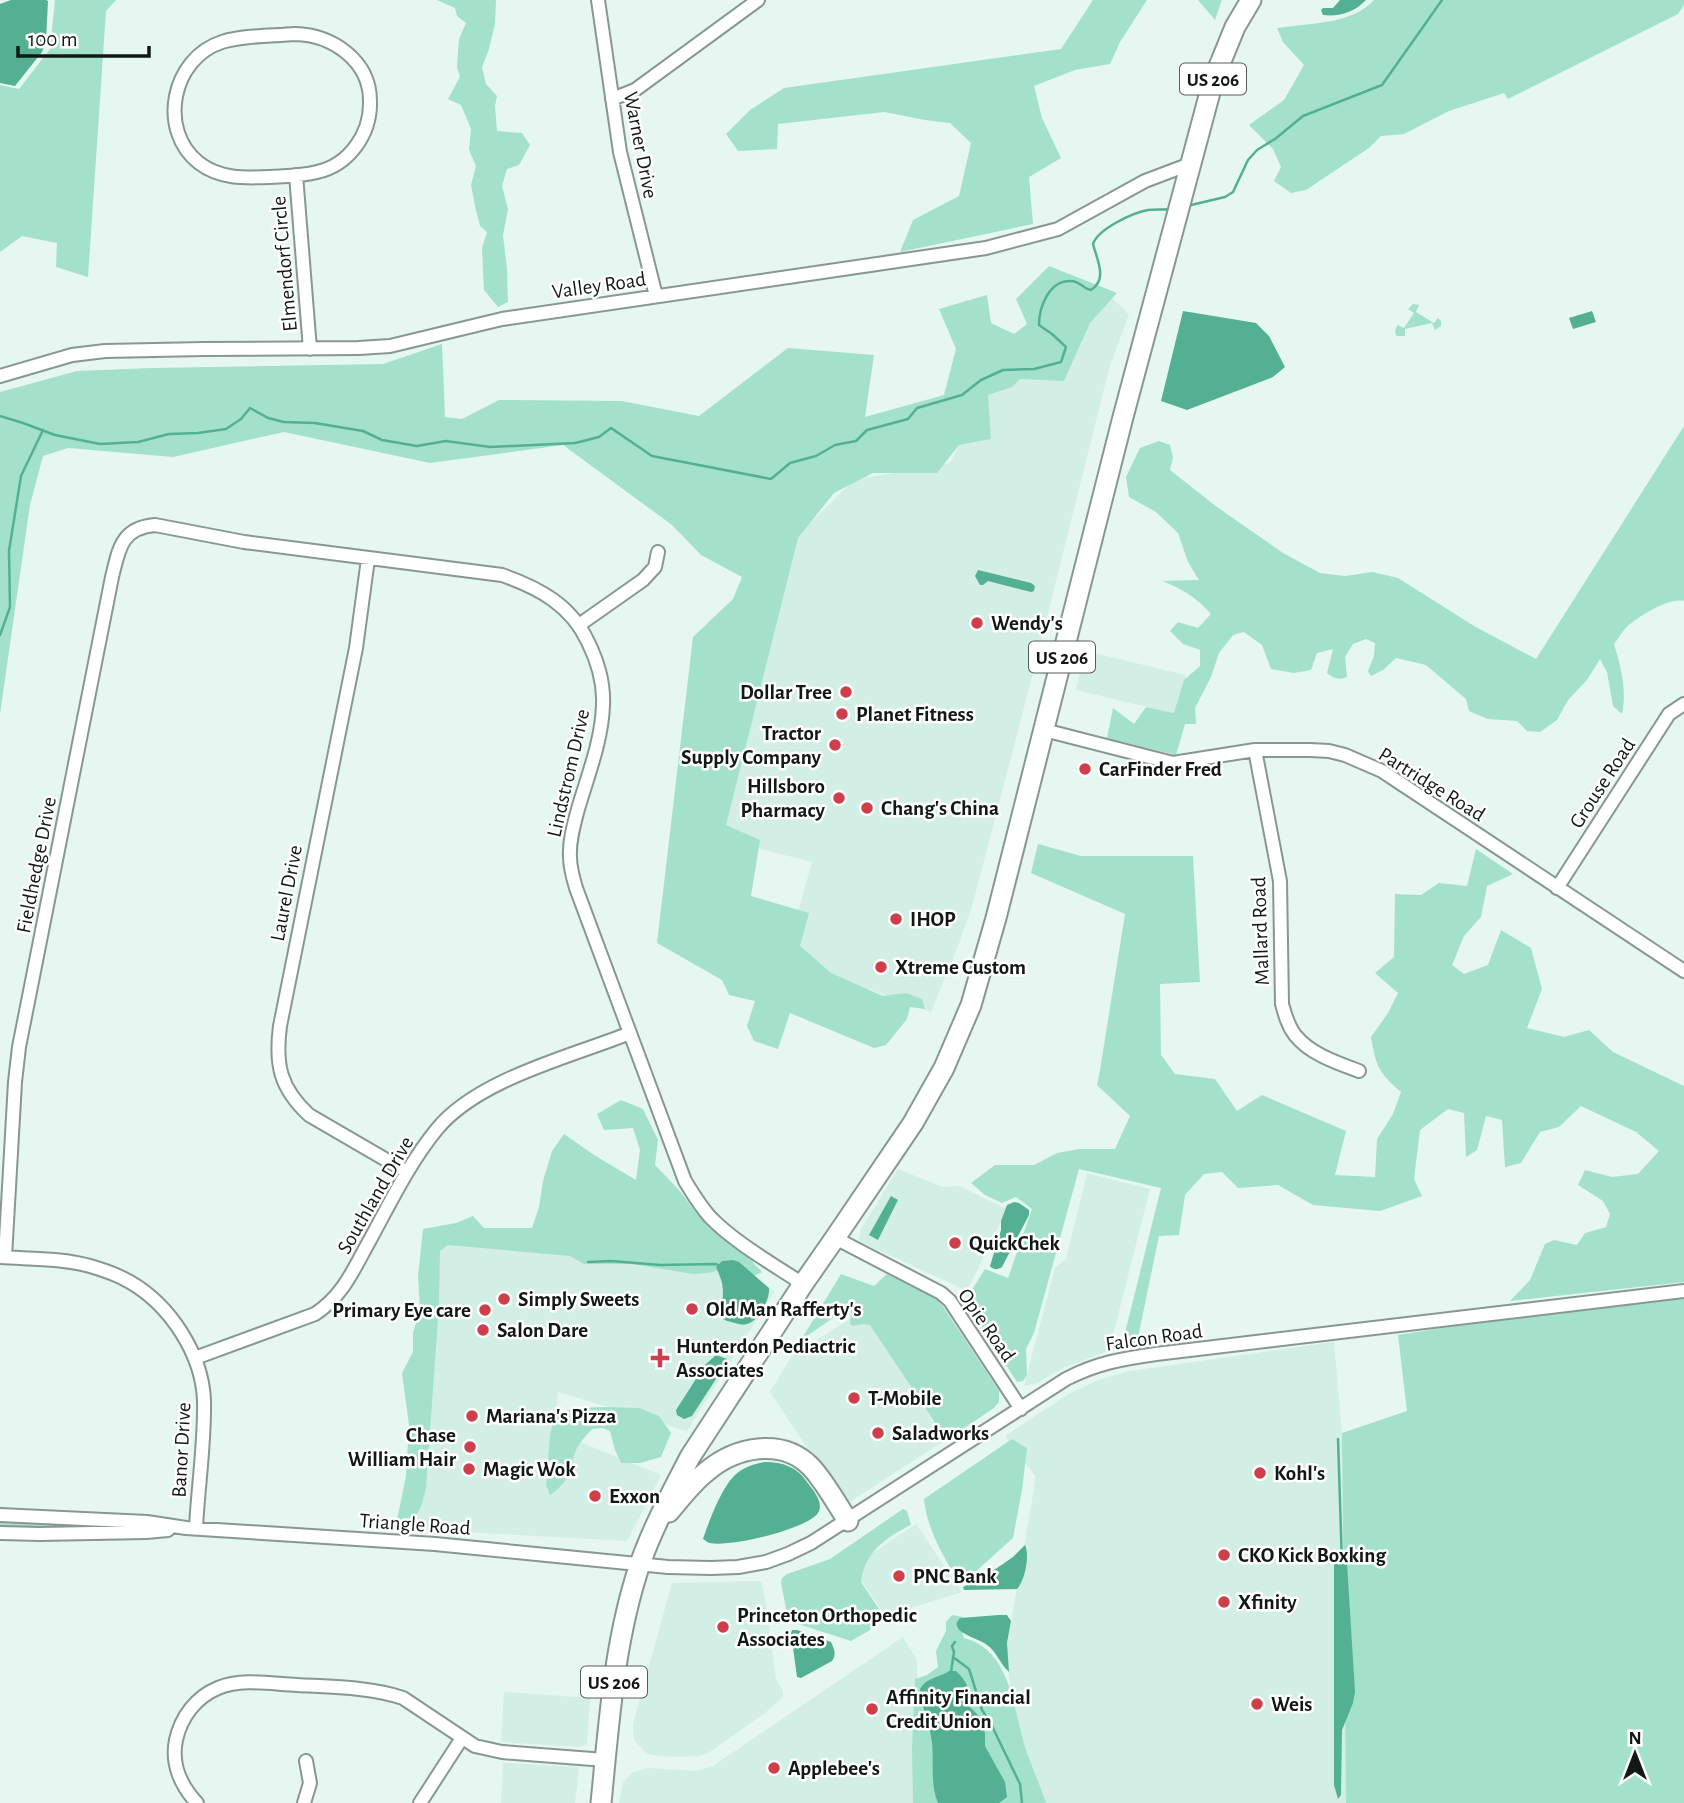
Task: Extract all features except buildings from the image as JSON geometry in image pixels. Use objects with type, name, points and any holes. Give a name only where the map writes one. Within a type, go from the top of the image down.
[{"type":"highway","name":"US 206","points":[[601,1803],[617,1658],[640,1564],[656,1525],[690,1457],[913,1123],[956,1044],[971,1005],[1213,81],[1225,48],[1251,0]]},
{"type":"highway","points":[[656,1525],[706,1472],[733,1456],[760,1448],[795,1455],[810,1466],[848,1521]]},
{"type":"street","name":"Warner Drive","points":[[598,0],[620,152],[656,296]]},
{"type":"street","points":[[612,99],[635,90],[758,0]]},
{"type":"street","name":"Elmendorf Circle","points":[[307,35],[340,47],[358,65],[369,88],[370,102],[369,119],[359,143],[339,163],[318,172],[296,176],[229,177],[199,162],[186,149],[175,123],[174,104],[181,78],[191,62],[222,42],[307,35]]},
{"type":"street","name":"Valley Road","points":[[0,376],[85,352],[390,346],[502,319],[930,258],[1008,243],[1058,229],[1145,181],[1190,164]]},
{"type":"street","name":"Elmendorf Circle","points":[[296,176],[310,349]]},
{"type":"street","name":"Lindstrom Drive","points":[[133,531],[155,525],[244,542],[502,575],[546,593],[579,625],[598,664],[603,703],[598,738],[572,833],[569,855],[576,888],[685,1181],[699,1204],[712,1218],[803,1284]]},
{"type":"street","name":"Fieldhedge Drive","points":[[3,1257],[19,1047],[113,577],[121,545],[133,531]]},
{"type":"street","points":[[579,625],[649,575],[655,567],[658,552]]},
{"type":"street","name":"Laurel Drive","points":[[368,559],[356,648],[280,1026],[278,1061],[290,1093],[309,1115],[407,1172]]},
{"type":"street","name":"Grouse Road","points":[[1558,888],[1669,713],[1684,704]]},
{"type":"street","name":"Partridge Road","points":[[1044,730],[1173,763],[1255,750],[1329,751],[1345,755],[1382,771],[1684,971]]},
{"type":"street","name":"Mallard Road","points":[[1255,750],[1280,881],[1282,1004],[1287,1020],[1295,1034],[1328,1060],[1359,1071]]},
{"type":"street","name":"Southland Drive","points":[[195,1358],[314,1314],[329,1305],[347,1281],[407,1172],[437,1129],[454,1111],[485,1090],[629,1033]]},
{"type":"street","name":"Opie Road","points":[[835,1238],[941,1293],[957,1311],[1021,1409]]},
{"type":"street","name":"Banor Drive","points":[[3,1257],[65,1262],[114,1274],[130,1282],[166,1312],[184,1336],[195,1358],[204,1398],[191,1528]]},
{"type":"street","name":"Falcon Road","points":[[640,1564],[738,1567],[788,1555],[848,1521],[1066,1379],[1104,1363],[1684,1291]]},
{"type":"street","name":"Triangle Road","points":[[0,1516],[147,1522],[191,1528],[449,1545],[640,1564]]},
{"type":"street","name":"Triangle Road","points":[[0,1533],[146,1532],[191,1528]]},
{"type":"street","points":[[197,1803],[178,1773],[175,1761],[176,1738],[181,1724],[195,1703],[215,1689],[249,1683],[390,1693],[403,1698],[475,1746],[488,1750],[605,1759]]},
{"type":"street","points":[[420,1803],[462,1738]]},
{"type":"street","points":[[304,1803],[310,1783],[306,1760]]},
{"type":"shaded area","points":[[11,0],[48,1],[46,41],[42,52],[15,86],[0,83],[0,4]]},
{"type":"shaded area","points":[[55,0],[116,0],[106,11],[88,277],[56,267],[57,243],[22,236],[0,252],[0,85],[19,89],[50,49]]},
{"type":"shaded area","points":[[437,0],[496,0],[495,24],[482,67],[486,84],[497,96],[497,131],[522,133],[530,145],[519,165],[507,169],[502,186],[508,209],[503,235],[508,302],[498,307],[484,290],[482,248],[487,232],[480,226],[471,185],[476,166],[469,150],[471,129],[461,105],[448,99],[460,77],[457,67],[459,39],[466,23],[457,16],[455,8]]},
{"type":"shaded area","points":[[1093,0],[1147,0],[1120,42],[1110,64],[1075,70],[1034,86],[1042,118],[1061,158],[1029,177],[1033,224],[900,252],[913,220],[959,196],[971,143],[950,123],[884,112],[778,124],[777,149],[738,151],[726,134],[750,110],[784,88],[1061,49]]},
{"type":"shaded area","points":[[1198,0],[1222,0],[1215,20]]},
{"type":"shaded area","points":[[1340,0],[1366,0],[1346,13],[1323,15],[1323,8],[1333,8]]},
{"type":"shaded area","points":[[1374,0],[1684,0],[1684,5],[1678,14],[1508,99],[1504,93],[1449,111],[1404,134],[1381,136],[1369,148],[1306,190],[1291,193],[1274,181],[1281,167],[1273,149],[1249,125],[1284,100],[1304,65],[1283,42],[1277,28],[1342,19],[1365,8]]},
{"type":"shaded area","points":[[1049,266],[1117,293],[1090,323],[1064,381],[1020,379],[1012,387],[988,395],[991,439],[959,445],[937,473],[873,473],[834,493],[798,538],[726,825],[760,840],[751,896],[809,913],[800,946],[831,973],[883,996],[906,993],[922,999],[925,1009],[910,1007],[907,1019],[886,1045],[874,1048],[790,1013],[778,1049],[754,1041],[747,1026],[755,1001],[729,995],[722,980],[657,943],[693,637],[733,599],[742,577],[701,555],[672,525],[563,445],[430,463],[284,432],[173,457],[68,448],[43,456],[30,505],[0,714],[0,392],[77,371],[383,364],[442,344],[445,417],[462,419],[499,400],[622,401],[699,416],[788,348],[874,355],[865,417],[944,395],[956,349],[939,309],[987,295],[991,323],[1014,334],[1027,324],[1016,299]]},
{"type":"shaded area","points":[[1111,297],[1129,314],[1109,369],[973,903],[931,1012],[785,958],[812,862],[718,838],[799,534],[854,480],[950,463],[962,440],[976,442],[981,392],[1085,325]]},
{"type":"shaded area","points":[[1413,304],[1419,305],[1416,312],[1434,323],[1438,318],[1441,326],[1435,330],[1432,323],[1405,329],[1405,336],[1397,336],[1397,326],[1404,328],[1414,313],[1408,309]]},
{"type":"shaded area","points":[[1183,311],[1256,323],[1269,336],[1285,367],[1273,377],[1187,410],[1161,401]]},
{"type":"shaded area","points":[[1592,311],[1596,322],[1573,329],[1569,318]]},
{"type":"shaded area","points":[[1684,426],[1684,601],[1669,602],[1644,614],[1624,630],[1614,644],[1624,687],[1622,714],[1613,706],[1607,672],[1600,659],[1587,680],[1568,700],[1557,720],[1540,732],[1527,731],[1517,721],[1488,719],[1469,711],[1466,699],[1426,665],[1396,658],[1383,670],[1371,676],[1368,671],[1374,656],[1375,643],[1366,639],[1353,644],[1345,657],[1347,677],[1339,679],[1327,673],[1333,649],[1317,653],[1311,670],[1294,673],[1271,669],[1262,645],[1244,632],[1233,635],[1219,653],[1211,677],[1195,708],[1196,724],[1185,724],[1176,755],[1107,738],[1113,708],[1134,724],[1146,707],[1174,713],[1184,680],[1200,666],[1200,650],[1183,644],[1170,631],[1178,622],[1198,628],[1211,614],[1189,594],[1162,581],[1199,580],[1188,562],[1178,533],[1156,512],[1129,497],[1126,477],[1140,448],[1159,441],[1170,445],[1173,457],[1170,470],[1283,553],[1320,573],[1345,576],[1372,572],[1398,578],[1474,626],[1536,659]]},
{"type":"shaded area","points":[[978,570],[1031,583],[1035,586],[1034,591],[988,581],[980,585],[975,576]]},
{"type":"shaded area","points":[[1085,651],[1186,675],[1177,714],[1076,690]]},
{"type":"shaded area","points":[[1038,844],[1081,856],[1193,856],[1200,982],[1160,984],[1161,1055],[1175,1074],[1215,1079],[1237,1111],[1262,1095],[1346,1131],[1335,1175],[1375,1177],[1377,1139],[1393,1114],[1401,1092],[1379,1068],[1371,1037],[1398,993],[1375,973],[1394,957],[1395,894],[1421,895],[1439,883],[1467,886],[1476,849],[1513,874],[1487,886],[1481,917],[1464,936],[1452,965],[1464,974],[1488,965],[1501,930],[1531,948],[1542,989],[1527,1028],[1564,1037],[1589,1030],[1613,1052],[1684,1086],[1684,1282],[1510,1301],[1530,1280],[1545,1244],[1554,1240],[1577,1245],[1585,1233],[1606,1227],[1610,1214],[1603,1201],[1578,1185],[1585,1170],[1612,1177],[1638,1174],[1659,1151],[1636,1132],[1581,1106],[1559,1127],[1540,1132],[1521,1163],[1505,1167],[1502,1120],[1486,1116],[1477,1150],[1466,1157],[1464,1113],[1448,1109],[1420,1130],[1414,1179],[1422,1196],[1380,1211],[1313,1205],[1278,1185],[1238,1188],[1222,1172],[1204,1174],[1185,1195],[1179,1235],[1159,1236],[1136,1347],[1122,1345],[1161,1188],[1079,1169],[1034,1333],[1026,1349],[1027,1375],[1023,1381],[1017,1382],[965,1301],[985,1269],[1008,1278],[1032,1209],[1016,1197],[1002,1203],[985,1195],[971,1183],[995,1165],[1034,1165],[1057,1153],[1079,1149],[1115,1149],[1130,1116],[1097,1085],[1125,914],[1031,873]]},
{"type":"shaded area","points":[[621,1100],[643,1109],[658,1140],[655,1165],[697,1214],[738,1246],[762,1272],[752,1277],[727,1267],[709,1273],[693,1274],[632,1264],[584,1264],[570,1256],[448,1245],[440,1251],[439,1304],[426,1488],[421,1507],[412,1523],[402,1526],[397,1520],[406,1476],[409,1425],[402,1373],[413,1352],[413,1333],[420,1309],[418,1276],[423,1229],[456,1223],[473,1216],[484,1228],[532,1228],[552,1151],[564,1134],[636,1180],[640,1150],[633,1128],[604,1130],[597,1114]]},
{"type":"shaded area","points":[[898,1169],[943,1187],[959,1186],[1007,1209],[967,1291],[859,1239],[861,1229]]},
{"type":"shaded area","points":[[1087,1173],[1150,1189],[1109,1351],[1065,1367],[1037,1383],[1024,1386],[1055,1268],[1066,1259]]},
{"type":"shaded area","points":[[891,1196],[898,1200],[878,1240],[869,1235]]},
{"type":"shaded area","points":[[1014,1202],[1029,1210],[1029,1215],[1002,1267],[994,1269],[990,1266],[1001,1230],[1001,1221],[1007,1205]]},
{"type":"shaded area","points":[[437,1235],[742,1266],[774,1292],[687,1431],[558,1392],[547,1492],[575,1440],[661,1475],[627,1541],[407,1529]]},
{"type":"shaded area","points":[[722,1261],[739,1262],[769,1288],[763,1309],[745,1325],[725,1320],[721,1314],[723,1293],[716,1267]]},
{"type":"shaded area","points":[[841,1274],[874,1286],[887,1274],[936,1298],[999,1391],[999,1402],[994,1408],[948,1439],[870,1325],[850,1324],[853,1307],[849,1307],[801,1340]]},
{"type":"shaded area","points":[[1684,1298],[1684,1803],[1346,1803],[1342,1433],[1407,1411],[1398,1335]]},
{"type":"shaded area","points":[[862,1311],[945,1440],[845,1505],[770,1392],[792,1356]]},
{"type":"shaded area","points":[[1334,1342],[1342,1433],[1346,1803],[1038,1803],[1014,1720],[1006,1651],[1036,1477],[1005,1436],[1070,1393],[1098,1380],[1129,1371]]},
{"type":"shaded area","points":[[716,1355],[727,1359],[727,1362],[692,1416],[684,1419],[677,1415],[676,1410],[705,1365]]},
{"type":"shaded area","points":[[577,1408],[639,1408],[659,1416],[671,1433],[661,1457],[640,1463],[621,1463],[610,1431],[592,1429],[575,1452],[565,1481],[550,1495],[546,1485],[550,1435],[555,1415]]},
{"type":"shaded area","points":[[1012,1439],[1027,1448],[1013,1538],[965,1581],[959,1583],[932,1532],[924,1499]]},
{"type":"shaded area","points":[[765,1462],[784,1464],[799,1473],[817,1496],[819,1511],[802,1524],[767,1536],[716,1544],[703,1539],[729,1482],[745,1468]]},
{"type":"shaded area","points":[[903,1509],[907,1511],[911,1525],[878,1547],[863,1572],[861,1582],[883,1615],[875,1620],[870,1630],[851,1641],[795,1623],[788,1618],[782,1578],[830,1559]]},
{"type":"shaded area","points":[[0,1520],[59,1525],[23,1529],[0,1528]]},
{"type":"shaded area","points":[[916,1524],[962,1592],[911,1608],[889,1621],[852,1567]]},
{"type":"shaded area","points":[[1025,1545],[1026,1568],[1017,1589],[964,1590],[963,1587],[1013,1557]]},
{"type":"shaded area","points":[[1334,1563],[1347,1563],[1355,1692],[1342,1730],[1341,1795],[1338,1799],[1334,1785]]},
{"type":"shaded area","points":[[760,1581],[766,1603],[776,1679],[783,1691],[783,1697],[708,1753],[674,1757],[646,1753],[635,1741],[633,1724],[672,1583]]},
{"type":"shaded area","points":[[952,1615],[963,1617],[964,1638],[980,1645],[1001,1667],[1008,1682],[1025,1747],[1046,1803],[913,1803],[915,1679],[938,1667],[936,1651],[946,1631],[946,1622]]},
{"type":"shaded area","points":[[1007,1615],[1011,1621],[1007,1643],[1009,1672],[990,1648],[960,1630],[957,1625],[960,1618]]},
{"type":"shaded area","points":[[792,1630],[831,1642],[835,1654],[832,1661],[801,1678],[797,1677]]},
{"type":"shaded area","points":[[903,1637],[917,1660],[918,1803],[619,1803],[623,1782],[633,1772],[648,1768],[694,1771],[713,1766]]},
{"type":"shaded area","points":[[949,1671],[956,1671],[966,1683],[969,1706],[979,1716],[985,1733],[985,1746],[1005,1782],[1007,1797],[999,1803],[938,1803],[933,1781],[931,1736],[920,1689],[930,1680]]},
{"type":"shaded area","points":[[504,1692],[590,1698],[587,1744],[579,1747],[501,1742]]},
{"type":"shaded area","points":[[503,1763],[579,1767],[575,1803],[501,1803]]},
{"type":"waterway","points":[[1187,206],[1225,197],[1233,192],[1248,160],[1257,150],[1303,116],[1382,85],[1442,0]]},
{"type":"waterway","points":[[0,416],[55,435],[100,444],[138,442],[169,434],[226,429],[241,419],[250,408],[268,418],[284,422],[315,423],[363,431],[382,440],[417,446],[446,441],[490,447],[575,443],[599,437],[611,428],[652,456],[771,479],[790,463],[816,456],[835,445],[856,441],[867,430],[908,419],[917,408],[962,395],[981,380],[1003,370],[1034,369],[1061,362],[1066,347],[1039,325],[1043,303],[1051,290],[1063,282],[1074,281],[1091,290],[1096,286],[1100,275],[1093,244],[1096,238],[1125,218],[1141,212],[1170,209]]},
{"type":"waterway","points":[[0,635],[10,607],[9,551],[21,476],[43,430]]},
{"type":"waterway","points":[[588,1262],[720,1266]]},
{"type":"waterway","points":[[1338,1439],[1342,1565]]},
{"type":"waterway","points":[[951,1672],[954,1652],[952,1646],[955,1642]]},
{"type":"waterway","points":[[953,1657],[969,1669],[982,1710],[1020,1784],[1022,1803]]},
{"type":"place","name":"Wendy's","points":[[977,623]]},
{"type":"place","name":"Dollar Tree","points":[[846,692]]},
{"type":"place","name":"Planet Fitness","points":[[842,714]]},
{"type":"place","name":"Tractor Supply Company","points":[[835,745]]},
{"type":"place","name":"CarFinder Fred","points":[[1085,769]]},
{"type":"place","name":"Hillsboro Pharmacy","points":[[839,798]]},
{"type":"place","name":"Chang's China","points":[[867,808]]},
{"type":"place","name":"IHOP","points":[[896,919]]},
{"type":"place","name":"Xtreme Custom","points":[[881,967]]},
{"type":"place","name":"QuickChek","points":[[955,1243]]},
{"type":"place","name":"Simply Sweets","points":[[504,1299]]},
{"type":"place","name":"Old Man Rafferty's","points":[[692,1309]]},
{"type":"place","name":"Primary Eye care","points":[[485,1310]]},
{"type":"place","name":"Salon Dare","points":[[483,1330]]},
{"type":"place","name":"Hunterdon Pediactric Associates","points":[[660,1358]]},
{"type":"place","name":"T-Mobile","points":[[854,1398]]},
{"type":"place","name":"Mariana's Pizza","points":[[472,1416]]},
{"type":"place","name":"Saladworks","points":[[878,1433]]},
{"type":"place","name":"Chase William Hair","points":[[470,1447]]},
{"type":"place","name":"Magic Wok","points":[[469,1469]]},
{"type":"place","name":"Kohl's","points":[[1260,1473]]},
{"type":"place","name":"Exxon","points":[[595,1496]]},
{"type":"place","name":"CKO Kick Boxking","points":[[1224,1555]]},
{"type":"place","name":"PNC Bank","points":[[899,1576]]},
{"type":"place","name":"Xfinity","points":[[1224,1602]]},
{"type":"place","name":"Princeton Orthopedic Associates","points":[[723,1627]]},
{"type":"place","name":"Weis","points":[[1257,1704]]},
{"type":"place","name":"Affinity Financial Credit Union","points":[[872,1709]]},
{"type":"place","name":"Applebee's","points":[[774,1768]]}]
